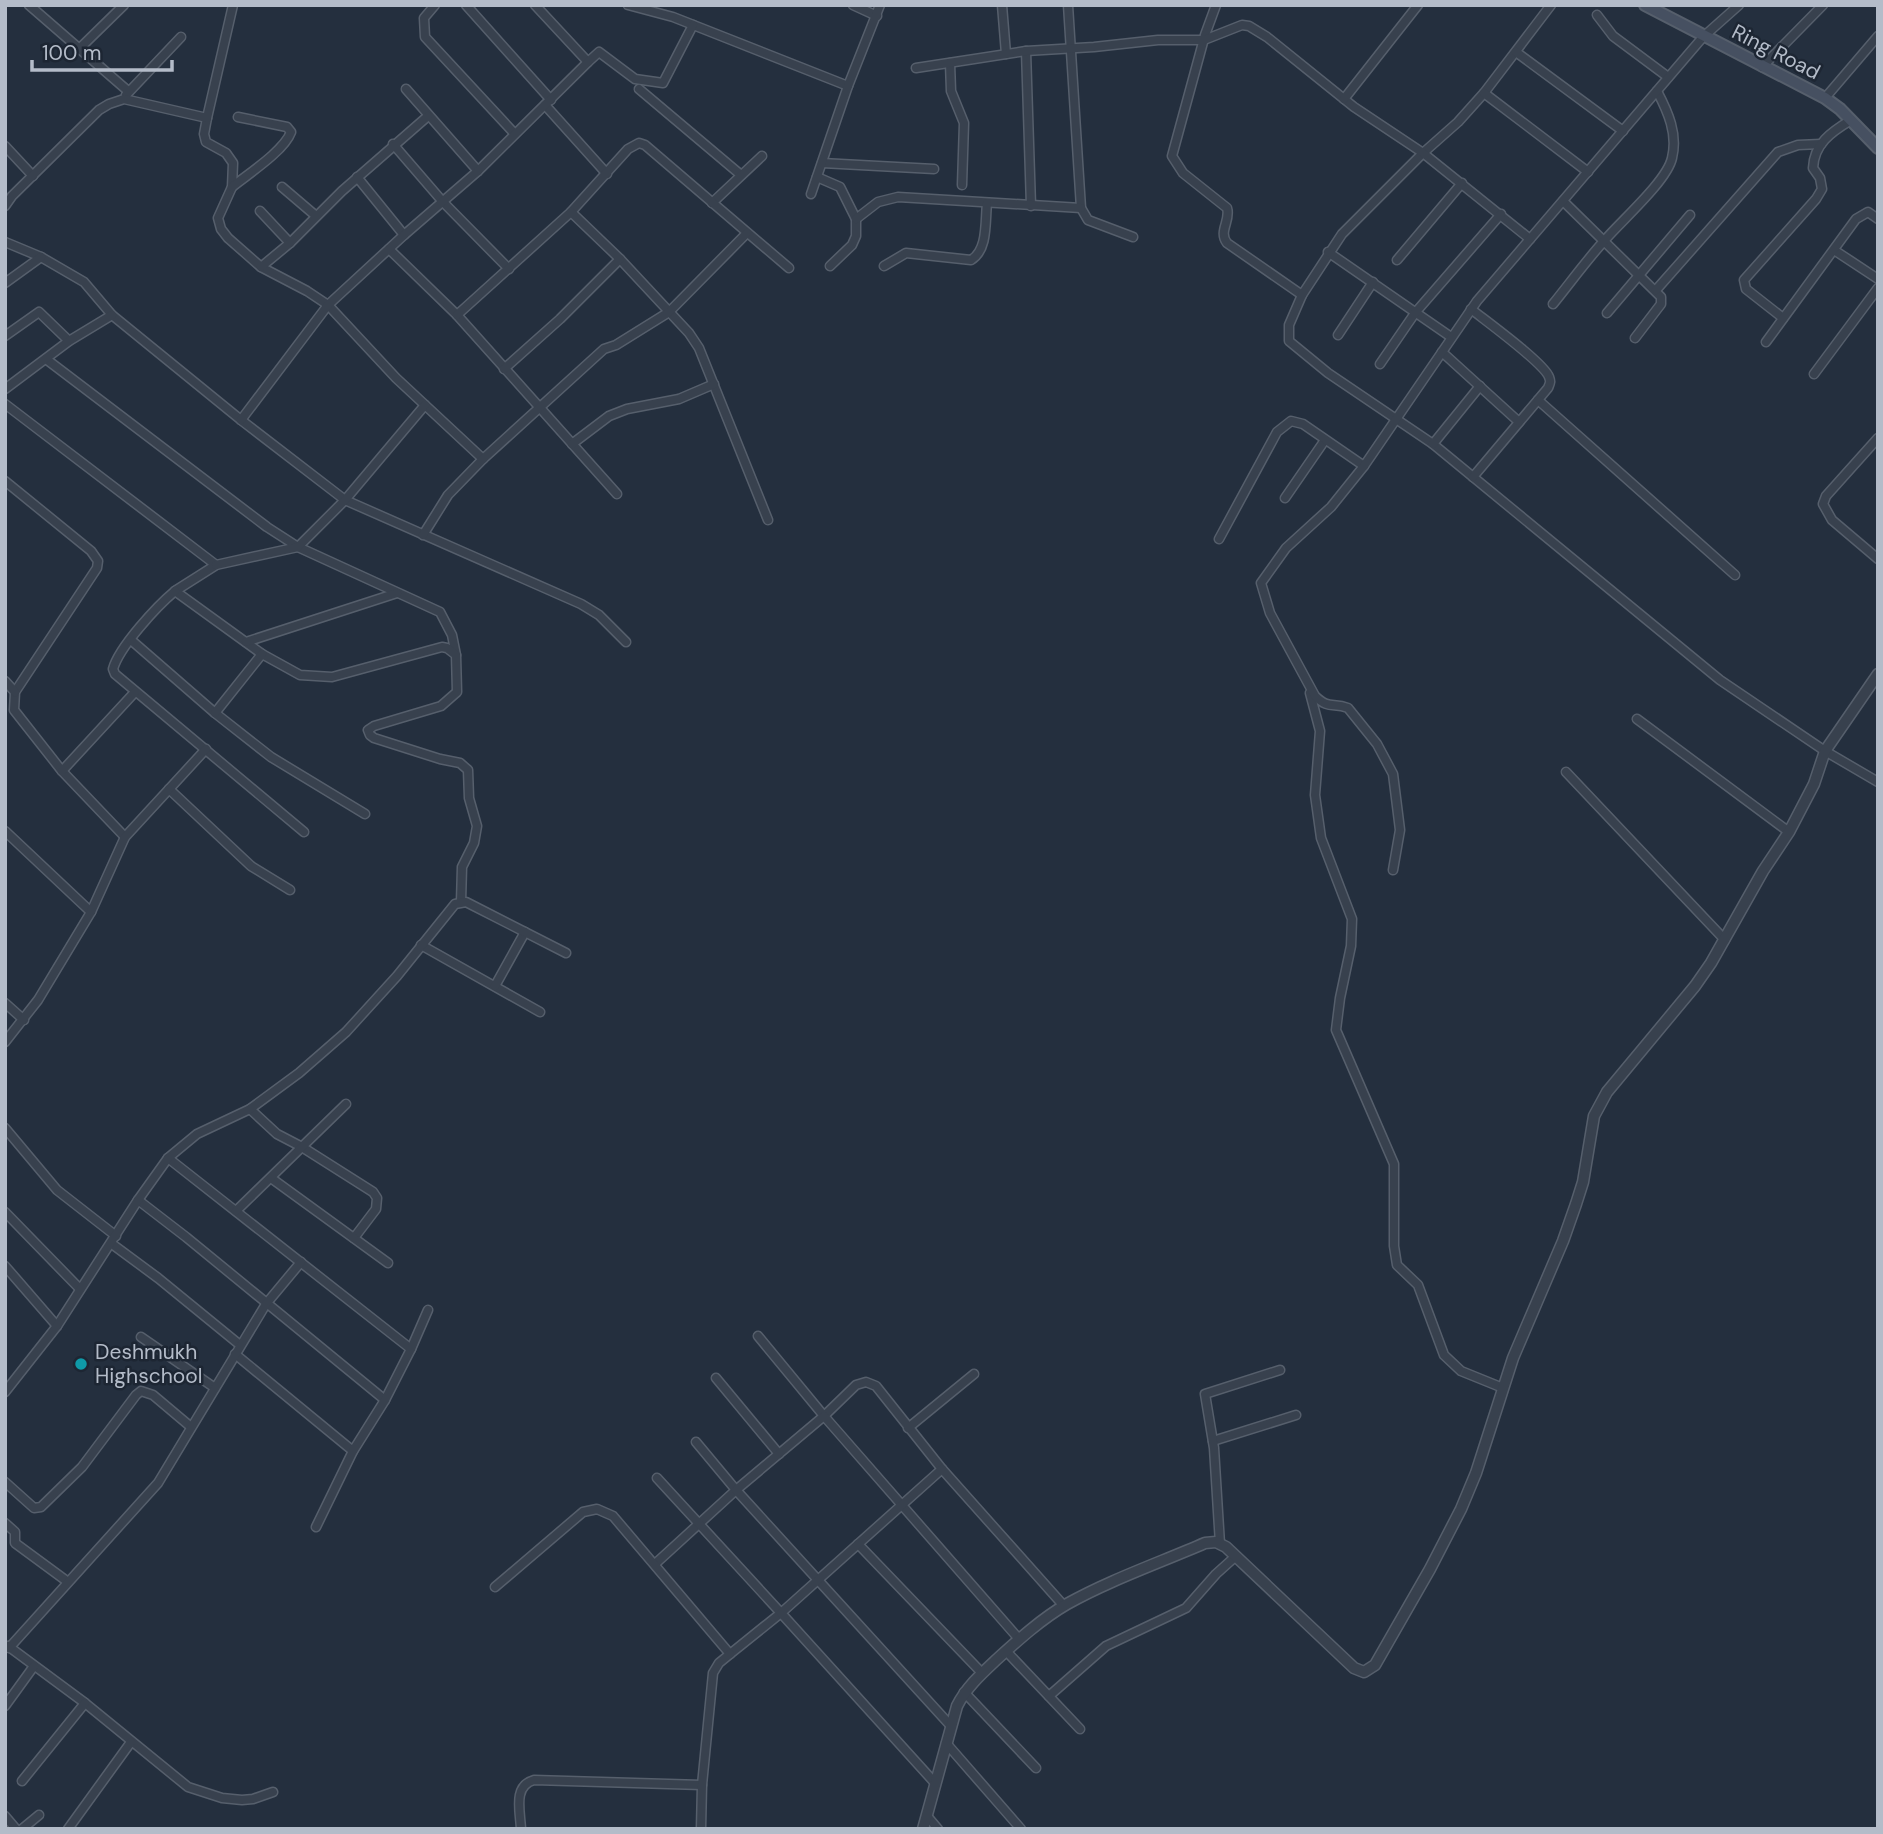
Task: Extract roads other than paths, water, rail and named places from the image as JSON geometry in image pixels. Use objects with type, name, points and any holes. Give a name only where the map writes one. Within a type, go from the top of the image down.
[{"type":"main road","name":"Ring Road","points":[[1645,5],[1825,98],[1878,148]]},
{"type":"street","points":[[29,5],[126,95],[207,118]]},
{"type":"street","points":[[79,49],[124,5]]},
{"type":"street","points":[[233,5],[204,134],[206,142],[232,159],[232,187],[219,213],[219,223],[228,238],[261,267],[328,305],[396,379],[483,459]]},
{"type":"street","points":[[435,5],[424,18],[425,37],[514,133]]},
{"type":"street","points":[[466,5],[607,174]]},
{"type":"street","points":[[535,5],[588,62]]},
{"type":"street","points":[[628,5],[673,17],[848,86]]},
{"type":"street","points":[[852,5],[877,16]]},
{"type":"street","points":[[811,194],[848,86],[880,5]]},
{"type":"street","points":[[1002,5],[1006,54]]},
{"type":"street","points":[[1068,5],[1080,208],[1088,220],[1133,237]]},
{"type":"street","points":[[1216,5],[1172,156],[1183,173],[1227,208],[1229,213],[1223,233],[1227,243],[1302,295]]},
{"type":"street","points":[[1344,99],[1418,5]]},
{"type":"street","points":[[1551,5],[1484,93],[1458,122],[1423,153],[1342,234],[1328,252],[1302,295],[1288,330],[1292,345],[1328,373],[1433,444],[1720,680],[1825,751],[1878,782]]},
{"type":"street","points":[[1503,1388],[1461,1371],[1444,1355],[1418,1284],[1397,1265],[1394,1246],[1394,1164],[1336,1030],[1352,946],[1352,919],[1321,838],[1315,795],[1320,731],[1308,686],[1270,613],[1261,583],[1286,548],[1331,507],[1363,466],[1471,309],[1703,37],[1740,5]]},
{"type":"street","points":[[1762,67],[1824,5]]},
{"type":"street","points":[[1597,15],[1613,36],[1668,78]]},
{"type":"street","points":[[241,420],[328,305],[478,171],[599,52],[635,79],[663,83],[693,25]]},
{"type":"street","points":[[916,68],[1026,51],[1158,40],[1204,40],[1242,25],[1249,26],[1267,37],[1344,99],[1423,153],[1531,239]]},
{"type":"street","points":[[1825,98],[1878,36]]},
{"type":"street","points":[[5,206],[9,193],[33,176],[99,110],[126,95],[181,37]]},
{"type":"street","points":[[1026,51],[1031,206]]},
{"type":"street","points":[[1516,52],[1623,131]]},
{"type":"street","points":[[950,63],[951,91],[964,122],[962,185]]},
{"type":"street","points":[[406,89],[478,171]]},
{"type":"street","points":[[639,89],[741,175]]},
{"type":"street","points":[[1553,304],[1670,165],[1673,150],[1671,124],[1668,111],[1657,92]]},
{"type":"street","points":[[1484,93],[1588,172]]},
{"type":"street","points":[[261,267],[290,243],[357,177],[428,116]]},
{"type":"street","points":[[232,187],[274,152],[289,138],[291,132],[287,127],[238,117]]},
{"type":"street","points":[[1783,318],[1746,289],[1744,280],[1810,207],[1822,189],[1813,168],[1815,153],[1832,131],[1851,121]]},
{"type":"street","points":[[457,316],[571,212],[628,149],[639,143],[645,145],[789,268]]},
{"type":"street","points":[[1656,290],[1777,152],[1798,145],[1821,144]]},
{"type":"street","points":[[393,145],[443,202],[509,269]]},
{"type":"street","points":[[5,146],[33,176]]},
{"type":"street","points":[[712,203],[762,156]]},
{"type":"street","points":[[822,163],[934,169]]},
{"type":"street","points":[[357,177],[404,235]]},
{"type":"street","points":[[817,177],[840,187],[856,219],[856,236],[852,245],[830,266]]},
{"type":"street","points":[[1397,260],[1462,183]]},
{"type":"street","points":[[282,187],[316,216]]},
{"type":"street","points":[[856,219],[878,202],[898,197],[1080,208]]},
{"type":"street","points":[[1563,201],[1661,297],[1661,304],[1635,338]]},
{"type":"street","points":[[884,266],[906,253],[971,260],[976,257],[982,248],[987,203]]},
{"type":"street","points":[[260,211],[290,243]]},
{"type":"street","points":[[571,212],[620,259],[689,333],[699,348],[768,520]]},
{"type":"street","points":[[1766,342],[1853,224],[1868,212],[1878,219]]},
{"type":"street","points":[[1380,364],[1415,313],[1501,214]]},
{"type":"street","points":[[1606,313],[1690,215]]},
{"type":"street","points":[[423,535],[449,495],[503,439],[604,349],[616,345],[669,312],[747,233]]},
{"type":"street","points":[[5,242],[41,257],[84,282],[112,315],[345,500],[580,604],[599,615],[626,642]]},
{"type":"street","points":[[389,249],[457,316],[617,494]]},
{"type":"street","points":[[1834,250],[1878,279]]},
{"type":"street","points":[[1328,252],[1451,337]]},
{"type":"street","points":[[5,283],[41,257]]},
{"type":"street","points":[[504,369],[620,259]]},
{"type":"street","points":[[1338,335],[1373,282]]},
{"type":"street","points":[[1814,374],[1878,288]]},
{"type":"street","points":[[1471,309],[1546,372],[1550,382],[1473,477]]},
{"type":"street","points":[[5,336],[39,312],[69,341]]},
{"type":"street","points":[[5,389],[69,341],[112,315]]},
{"type":"street","points":[[1442,352],[1519,422]]},
{"type":"street","points":[[46,359],[267,527],[299,547],[440,612],[452,635],[456,655],[457,692],[448,702],[368,730],[374,738],[460,763],[468,770],[469,798],[477,826],[474,843],[462,867],[461,902]]},
{"type":"street","points":[[572,444],[609,416],[626,408],[679,399],[714,384]]},
{"type":"street","points":[[1433,444],[1480,386]]},
{"type":"street","points":[[1538,400],[1735,575]]},
{"type":"street","points":[[5,404],[216,565]]},
{"type":"street","points":[[304,832],[135,692],[113,670],[131,640],[157,606],[176,591],[216,565],[299,547],[345,500],[425,405]]},
{"type":"street","points":[[1219,539],[1281,427],[1290,421],[1303,424],[1363,466]]},
{"type":"street","points":[[1878,438],[1826,496],[1823,504],[1832,520],[1878,559]]},
{"type":"street","points":[[1285,498],[1325,440]]},
{"type":"street","points":[[5,481],[91,551],[98,561],[97,568],[15,692],[13,703],[17,716],[62,771],[125,837]]},
{"type":"street","points":[[176,591],[262,653],[300,675],[332,677],[442,647],[456,655]]},
{"type":"street","points":[[246,642],[397,593]]},
{"type":"street","points":[[131,640],[215,713],[271,757],[365,814]]},
{"type":"street","points":[[215,713],[262,653]]},
{"type":"street","points":[[923,1829],[950,1726],[964,1692],[1006,1651],[1064,1606],[1090,1592],[1205,1543],[1216,1542],[1236,1556],[1354,1668],[1364,1672],[1375,1665],[1461,1509],[1476,1473],[1513,1359],[1576,1204],[1594,1116],[1607,1092],[1695,986],[1725,940],[1763,871],[1789,832],[1814,784],[1825,751],[1878,674]]},
{"type":"street","points":[[5,681],[15,692]]},
{"type":"street","points":[[1308,686],[1323,704],[1348,708],[1377,744],[1389,765],[1393,774],[1400,830],[1393,870]]},
{"type":"street","points":[[62,771],[135,692]]},
{"type":"street","points":[[1637,719],[1789,832]]},
{"type":"street","points":[[5,1042],[38,1000],[90,912],[125,837],[206,750]]},
{"type":"street","points":[[1566,772],[1725,940]]},
{"type":"street","points":[[169,789],[251,866],[289,890]]},
{"type":"street","points":[[5,831],[90,912]]},
{"type":"street","points":[[5,1392],[57,1325],[168,1158],[197,1135],[250,1109],[299,1073],[346,1032],[397,976],[449,910],[461,902],[466,902],[566,953]]},
{"type":"street","points":[[495,986],[525,932]]},
{"type":"street","points":[[421,945],[540,1012]]},
{"type":"street","points":[[5,1003],[24,1020]]},
{"type":"street","points":[[236,1212],[346,1104]]},
{"type":"street","points":[[250,1109],[277,1134],[373,1192],[377,1198],[376,1209],[354,1238]]},
{"type":"street","points":[[5,1128],[57,1190],[240,1345]]},
{"type":"street","points":[[168,1158],[411,1349]]},
{"type":"street","points":[[271,1178],[388,1263]]},
{"type":"street","points":[[138,1200],[385,1399]]},
{"type":"street","points":[[5,1212],[80,1289]]},
{"type":"street","points":[[273,1792],[242,1800],[203,1793],[188,1787],[85,1703],[7,1646],[158,1483],[266,1304],[301,1262]]},
{"type":"street","points":[[5,1266],[57,1325]]},
{"type":"street","points":[[316,1527],[353,1451],[385,1399],[411,1349],[428,1310]]},
{"type":"street","points":[[758,1336],[901,1506],[1020,1639]]},
{"type":"street","points":[[141,1337],[215,1388]]},
{"type":"street","points":[[234,1354],[353,1451]]},
{"type":"street","points":[[1220,1544],[1213,1441],[1205,1394],[1280,1370]]},
{"type":"street","points":[[908,1428],[974,1374]]},
{"type":"street","points":[[716,1378],[779,1454]]},
{"type":"street","points":[[655,1564],[856,1385],[866,1382],[876,1386],[942,1469],[1064,1606]]},
{"type":"street","points":[[5,1482],[34,1508],[41,1507],[82,1467],[141,1391],[153,1395],[191,1427]]},
{"type":"street","points":[[1213,1441],[1296,1415]]},
{"type":"street","points":[[696,1442],[736,1490],[950,1726]]},
{"type":"street","points":[[701,1829],[702,1785],[713,1673],[719,1663],[781,1613],[942,1469]]},
{"type":"street","points":[[657,1478],[935,1783]]},
{"type":"street","points":[[495,1587],[583,1512],[597,1509],[613,1516],[730,1654]]},
{"type":"street","points":[[5,1522],[15,1532],[15,1543],[68,1582]]},
{"type":"street","points":[[858,1544],[982,1674]]},
{"type":"street","points":[[1049,1696],[1106,1646],[1186,1608],[1216,1573],[1236,1556]]},
{"type":"street","points":[[1006,1651],[1080,1729]]},
{"type":"street","points":[[5,1706],[34,1667]]},
{"type":"street","points":[[964,1692],[1036,1768]]},
{"type":"street","points":[[22,1781],[85,1703]]},
{"type":"street","points":[[68,1829],[131,1742]]},
{"type":"street","points":[[946,1743],[1021,1829]]},
{"type":"street","points":[[521,1829],[521,1789],[525,1783],[534,1780],[702,1785]]},
{"type":"street","points":[[22,1829],[39,1815]]},
{"type":"street","points":[[5,1816],[16,1829]]},
{"type":"street","points":[[927,1816],[938,1829]]},
{"type":"place","name":"Deshmukh Highschool","points":[[81,1364]]}]
